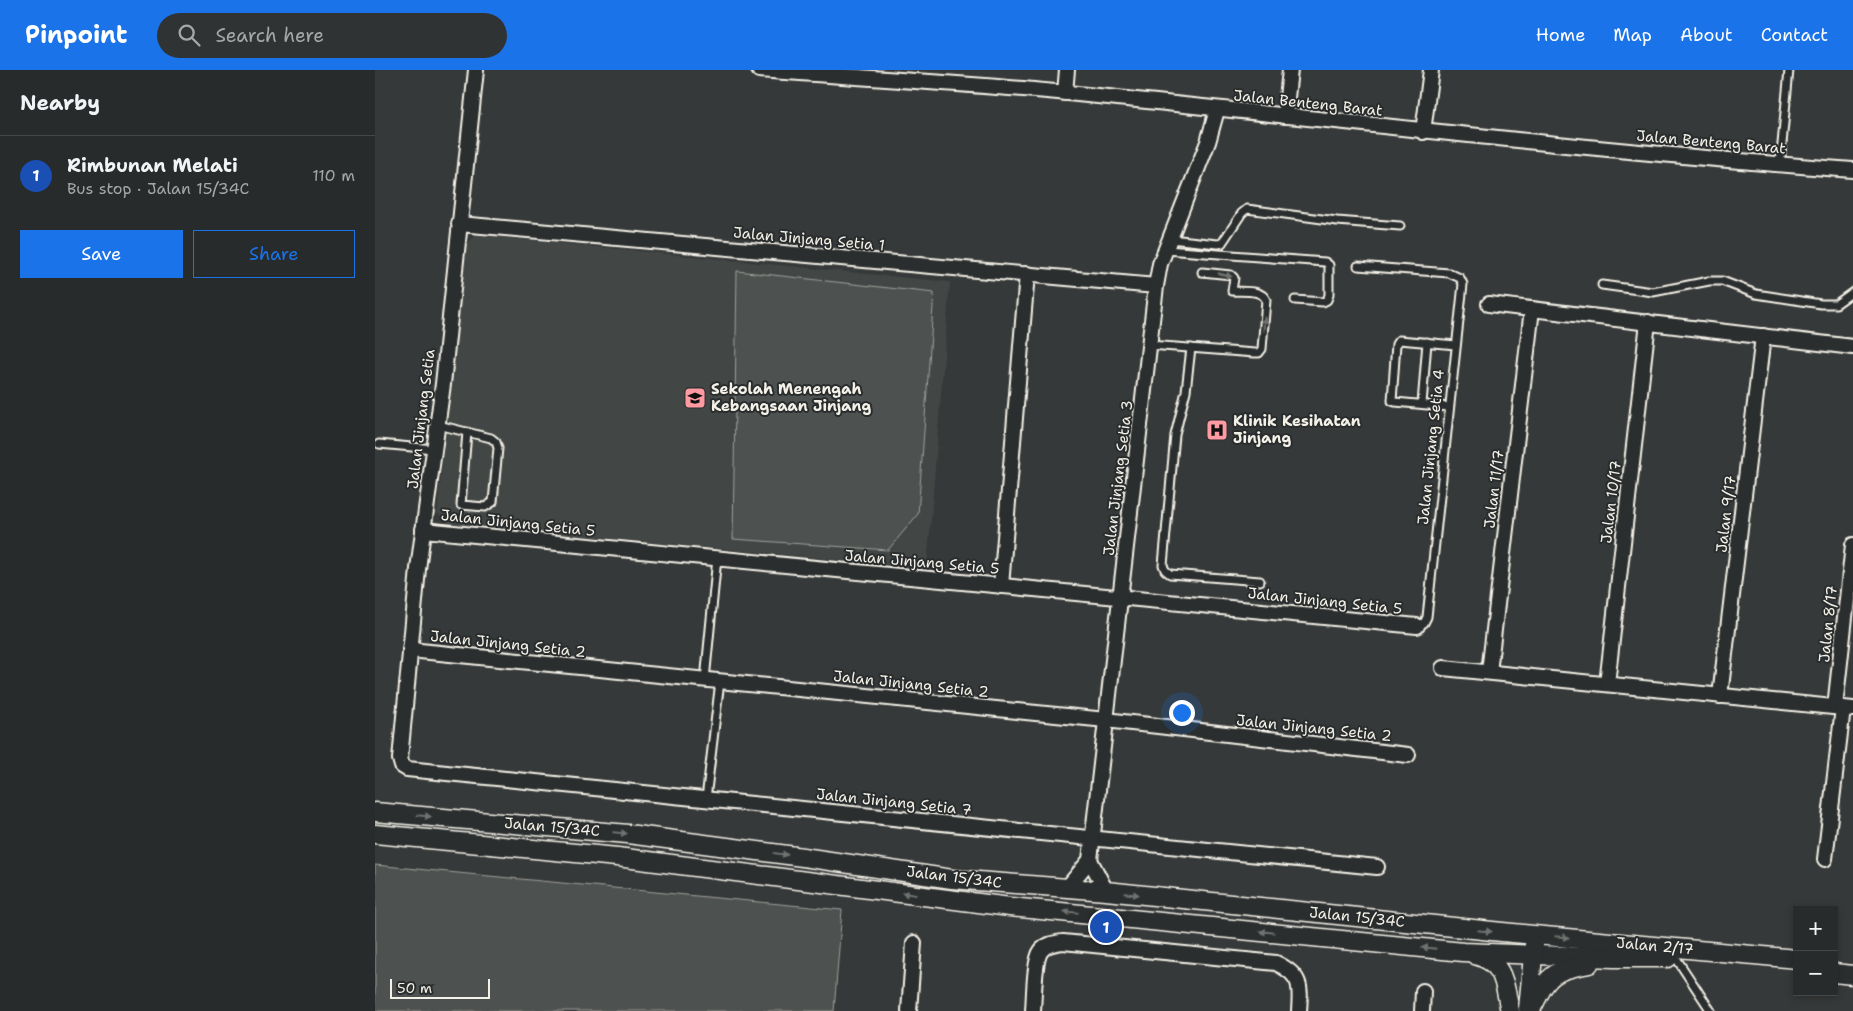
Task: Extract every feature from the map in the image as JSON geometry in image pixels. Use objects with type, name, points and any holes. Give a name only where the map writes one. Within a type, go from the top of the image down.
[{"type":"street","name":"Jalan Jinjang Setia","points":[[407,769],[402,766],[400,759],[410,650],[423,530],[438,426],[476,70]]},
{"type":"street","name":"Jalan Benteng Barat","points":[[759,70],[1065,93],[1423,132],[1853,170]]},
{"type":"street","points":[[1065,93],[1067,70]]},
{"type":"street","points":[[1285,116],[1290,70]]},
{"type":"street","points":[[1423,132],[1431,70]]},
{"type":"street","name":"Jalan Jinjang Setia 3","points":[[1090,860],[1156,286],[1160,264],[1209,142],[1217,110]]},
{"type":"street","name":"Jalan Jinjang Setia 1","points":[[459,224],[1156,286]]},
{"type":"street","points":[[1001,586],[1027,274]]},
{"type":"street","points":[[1489,304],[1853,347]]},
{"type":"street","name":"Jalan 11/17","points":[[1489,672],[1531,309]]},
{"type":"street","name":"Jalan 10/17","points":[[1607,684],[1649,322]]},
{"type":"street","name":"Jalan 9/17","points":[[1720,696],[1763,336]]},
{"type":"street","name":"Jalan Jinjang Setia 5","points":[[423,530],[1417,626]]},
{"type":"street","name":"Jalan 8/17","points":[[1825,859],[1844,708],[1853,545]]},
{"type":"street","name":"Jalan Jinjang Setia 2","points":[[410,650],[1106,720],[1408,755]]},
{"type":"street","points":[[1443,668],[1844,708]]},
{"type":"street","name":"Jalan Jinjang Setia 7","points":[[407,769],[1377,867]]},
{"type":"street","name":"Jalan 15/34C","points":[[375,812],[628,834],[803,856],[952,879],[1106,891],[1513,934]]},
{"type":"street","name":"Jalan 15/34C","points":[[375,834],[617,857],[1010,907],[1463,952],[1622,958]]},
{"type":"street","points":[[1066,889],[1090,860],[1106,891]]},
{"type":"street","points":[[1511,1011],[1513,934]]},
{"type":"street","name":"Jalan 2/17","points":[[1513,934],[1793,959]]},
{"type":"street","points":[[1529,1011],[1535,935]]},
{"type":"street","points":[[1033,1011],[1037,963],[1040,951],[1049,944],[1063,942],[1276,963],[1288,968],[1297,978],[1300,991],[1299,1011]]},
{"type":"street","points":[[909,1011],[914,943]]},
{"type":"street","points":[[1463,952],[1482,956],[1500,969],[1511,1011]]},
{"type":"street","points":[[1529,1011],[1545,983],[1563,970],[1622,958]]},
{"type":"street","name":"Jalan 2/17","points":[[1622,958],[1676,958],[1793,970]]},
{"type":"street","points":[[1838,962],[1853,964]]},
{"type":"street","points":[[1838,973],[1853,975]]},
{"type":"street","points":[[1421,1011],[1423,991]]},
{"type":"lane","points":[[1780,165],[1789,70]]},
{"type":"lane","points":[[1168,244],[1222,243],[1242,213],[1247,209],[1337,221],[1400,226]]},
{"type":"lane","points":[[1168,244],[1325,262],[1329,265],[1329,295],[1327,300],[1323,302],[1295,300]]},
{"type":"lane","name":"Jalan Jinjang Setia 4","points":[[1358,266],[1449,273],[1460,278],[1463,284],[1427,617],[1423,623],[1417,626]]},
{"type":"lane","points":[[1149,345],[1255,353],[1259,353],[1262,349],[1267,300],[1264,295],[1233,291],[1234,278],[1231,275],[1202,272]]},
{"type":"lane","points":[[1602,285],[1626,290],[1653,292],[1709,281],[1722,281],[1756,294],[1821,304],[1836,304],[1853,292]]},
{"type":"lane","points":[[1449,407],[1395,402],[1392,400],[1396,344],[1399,340],[1456,345]]},
{"type":"lane","points":[[1422,404],[1427,342]]},
{"type":"lane","points":[[1191,348],[1187,391],[1175,435],[1163,565],[1170,574],[1260,581]]},
{"type":"lane","points":[[438,426],[467,432],[491,438],[496,442],[498,448],[493,502],[485,507],[461,505],[467,432]]},
{"type":"lane","points":[[379,444],[434,448]]},
{"type":"lane","points":[[705,680],[717,558]]},
{"type":"lane","points":[[706,800],[720,682]]},
{"type":"lane","points":[[1676,958],[1711,1011]]},
{"type":"shaded area","name":"Sekolah Menengah Kebangsaan Jinjang","points":[[477,235],[950,282],[927,568],[449,523],[437,513],[466,243]]},
{"type":"shaded area","points":[[737,271],[934,293],[918,514],[888,550],[733,539]]},
{"type":"shaded area","points":[[375,865],[842,910],[834,1011],[375,1011]]},
{"type":"place","name":"Sekolah Menengah Kebangsaan Jinjang","points":[[695,398]]},
{"type":"place","name":"Klinik Kesihatan Jinjang","points":[[1217,430]]},
{"type":"place","name":"Rimbunan Melati","points":[[1106,927]]}]
